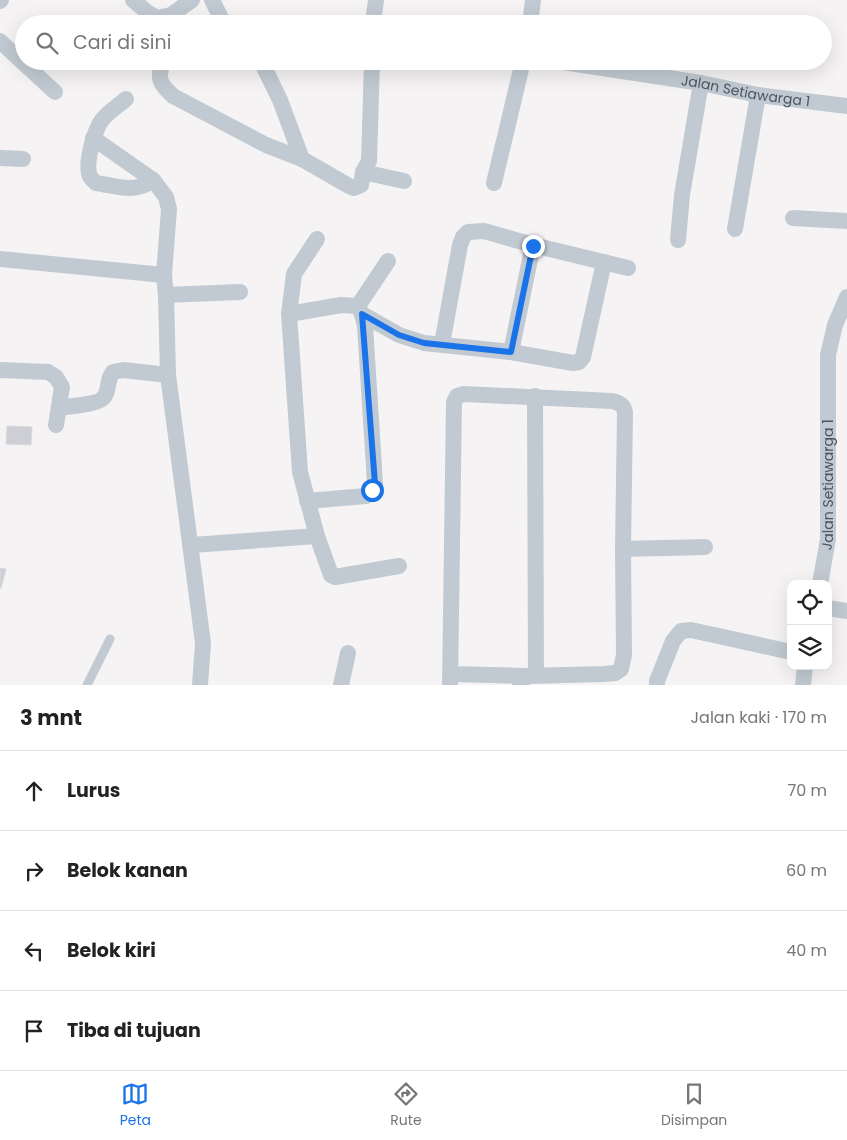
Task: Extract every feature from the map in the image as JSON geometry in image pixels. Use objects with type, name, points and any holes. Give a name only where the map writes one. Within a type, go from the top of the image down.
[{"type":"street","points":[[133,0],[152,15]]},
{"type":"street","points":[[171,15],[192,0]]},
{"type":"street","points":[[212,0],[220,15]]},
{"type":"street","points":[[374,15],[376,0]]},
{"type":"street","points":[[532,15],[534,0]]},
{"type":"street","points":[[0,41],[15,55]]},
{"type":"street","points":[[31,70],[55,92]]},
{"type":"street","points":[[160,70],[160,79],[173,96],[266,145],[302,158],[344,184],[354,188],[361,185],[363,172],[370,161],[372,70]]},
{"type":"street","points":[[265,70],[280,100],[302,158]]},
{"type":"street","points":[[494,183],[522,70]]},
{"type":"street","name":"Jalan Setiawarga 1","points":[[615,70],[701,83],[758,95],[847,106]]},
{"type":"street","points":[[678,240],[682,195],[701,83]]},
{"type":"street","points":[[735,229],[758,95]]},
{"type":"street","points":[[126,99],[97,126],[93,138],[89,173],[91,179],[96,183],[135,189],[146,185],[152,180]]},
{"type":"street","points":[[93,138],[152,180],[166,197],[169,209],[164,275],[168,375],[192,545],[203,643],[200,685]]},
{"type":"street","points":[[0,158],[23,159]]},
{"type":"street","points":[[363,172],[404,181]]},
{"type":"street","points":[[794,218],[847,221]]},
{"type":"street","points":[[442,344],[460,245],[463,237],[468,232],[484,231],[533,246],[628,268]]},
{"type":"street","points":[[317,239],[294,274],[289,314],[300,472],[307,502],[331,575],[335,577],[399,566]]},
{"type":"street","points":[[511,352],[533,246]]},
{"type":"street","points":[[0,259],[164,275]]},
{"type":"street","points":[[307,502],[366,496],[375,484],[360,310],[388,261]]},
{"type":"street","points":[[289,314],[341,305],[360,310],[399,335],[424,343],[511,352],[572,363],[579,362],[583,357],[604,262]]},
{"type":"street","points":[[166,295],[240,292]]},
{"type":"street","name":"Jalan Setiawarga 1","points":[[821,580],[828,539],[828,355],[841,326],[847,297]]},
{"type":"street","points":[[0,370],[48,372],[56,377],[62,387],[56,426]]},
{"type":"street","points":[[59,408],[99,402],[104,397],[108,378],[113,372],[123,370],[168,375]]},
{"type":"street","points":[[464,394],[535,396],[612,401],[620,403],[624,408],[624,655],[621,669],[615,673],[527,679],[450,680],[454,402],[457,396],[464,394]]},
{"type":"street","points":[[527,679],[535,396]]},
{"type":"street","points":[[192,545],[317,536]]},
{"type":"street","points":[[623,549],[705,547]]},
{"type":"street","points":[[832,609],[847,611]]},
{"type":"street","points":[[657,685],[673,640],[681,631],[691,630],[787,651]]},
{"type":"street","points":[[341,685],[348,653]]},
{"type":"street","points":[[803,685],[805,670]]},
{"type":"lane","points":[[87,685],[110,639]]},
{"type":"building","points":[[7,426],[32,427],[31,445],[6,444]]},
{"type":"building","points":[[0,568],[6,569],[1,588],[0,588]]},
{"type":"route","points":[[372,490],[375,484],[362,314],[399,335],[424,343],[511,352],[533,246]]}]
